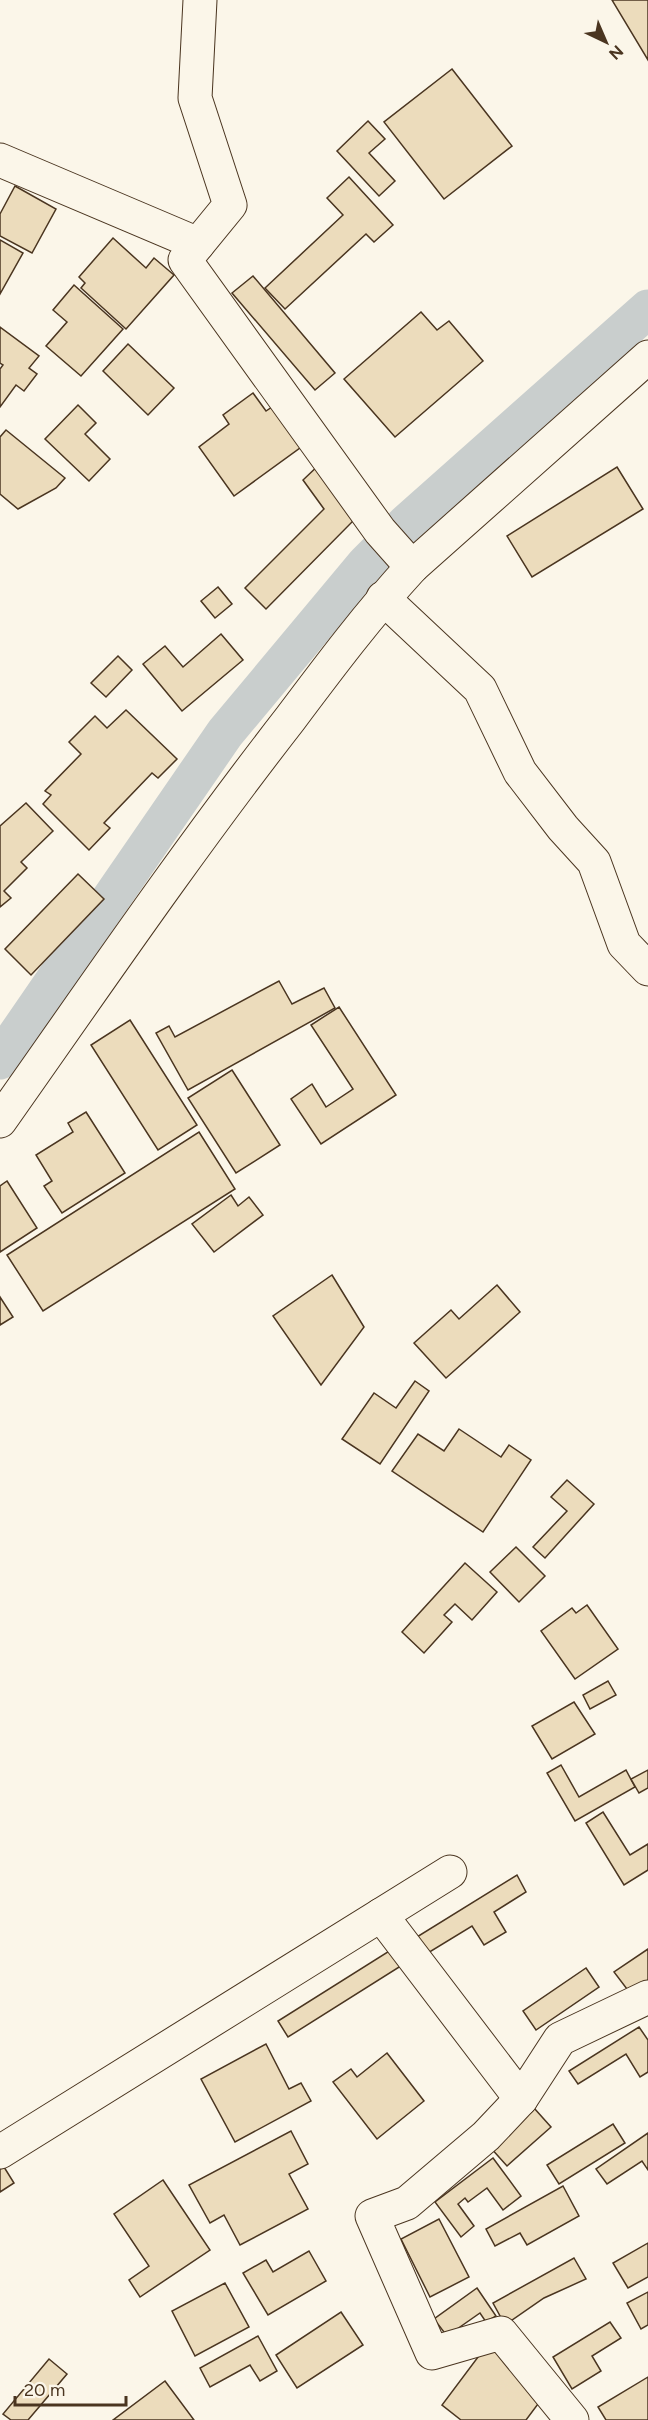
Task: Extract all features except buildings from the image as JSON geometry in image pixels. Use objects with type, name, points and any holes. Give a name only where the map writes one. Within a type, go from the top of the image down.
[{"type":"street","points":[[200,0],[195,98],[230,205],[185,260],[397,550]]},
{"type":"street","points":[[0,160],[198,244]]},
{"type":"street","points":[[0,1122],[144,916],[260,758],[383,598],[397,550],[648,357]]},
{"type":"street","points":[[383,598],[480,689],[519,772],[563,828],[594,862],[624,944],[648,969]]},
{"type":"street","points":[[0,2152],[450,1872]]},
{"type":"street","points":[[381,1915],[521,2099]]},
{"type":"street","points":[[572,2420],[501,2333],[432,2353],[372,2216],[407,2203],[486,2136],[521,2099],[560,2039],[648,1997]]},
{"type":"waterway","points":[[0,1060],[225,733],[366,564],[407,523],[648,309]]}]
